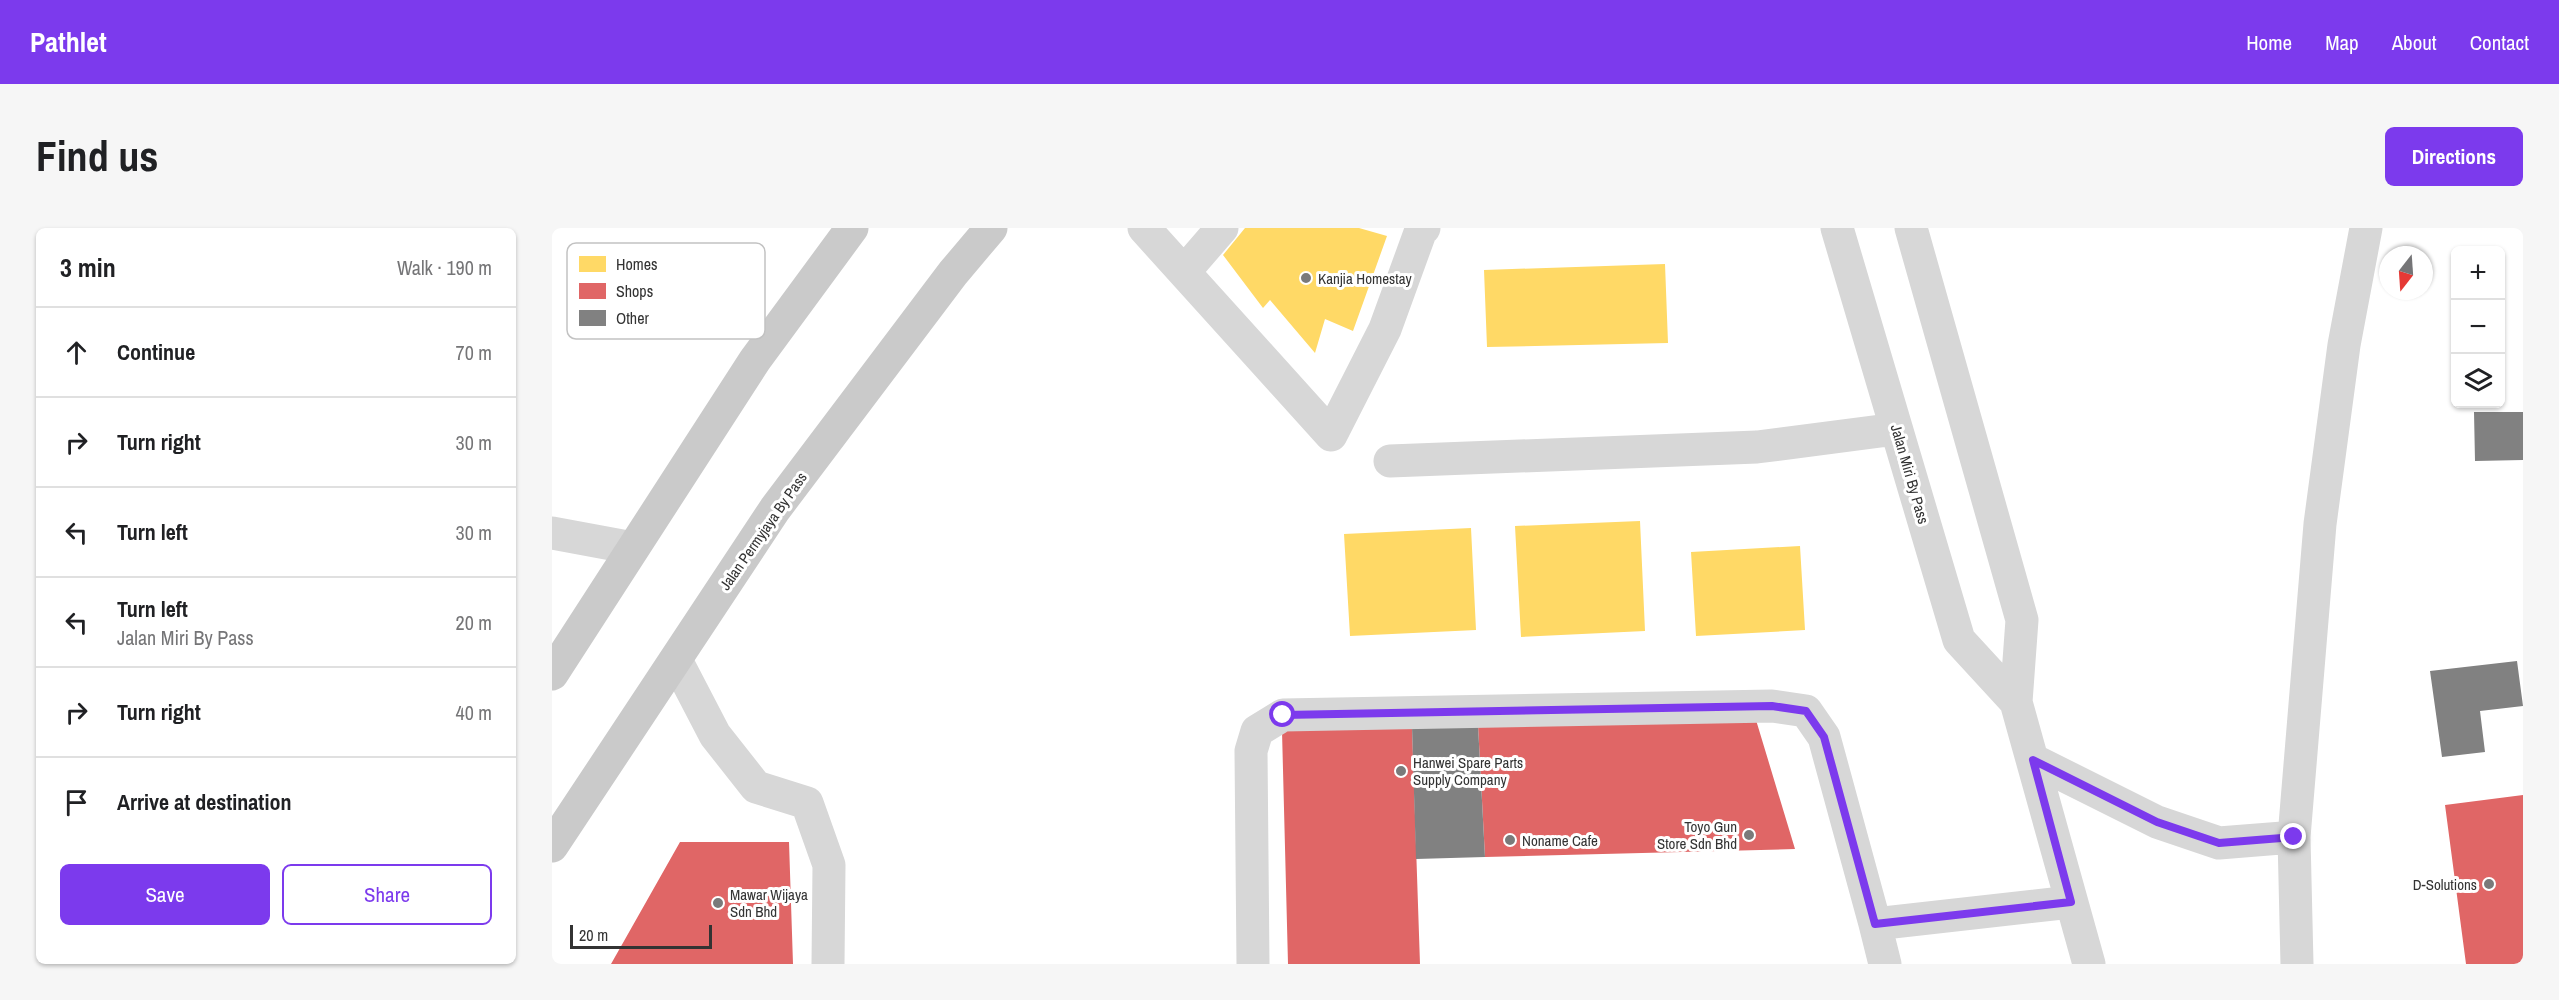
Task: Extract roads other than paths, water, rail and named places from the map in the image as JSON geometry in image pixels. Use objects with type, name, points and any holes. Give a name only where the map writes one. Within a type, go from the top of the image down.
[{"type":"main road","points":[[552,674],[755,360],[852,228]]},
{"type":"main road","name":"Jalan Permyjaya By Pass","points":[[552,846],[775,509],[952,273],[991,228]]},
{"type":"street","points":[[1144,228],[1331,435],[1384,329],[1421,230],[1424,228]]},
{"type":"street","points":[[1184,272],[1222,228]]},
{"type":"street","name":"Jalan Miri By Pass","points":[[1837,228],[1959,640],[2016,702]]},
{"type":"street","name":"Jalan Miri By Pass","points":[[1911,228],[2022,620],[2016,702],[2089,964]]},
{"type":"street","points":[[2297,964],[2294,837],[2320,524],[2344,345],[2366,228]]},
{"type":"street","points":[[1390,461],[1757,447],[1896,429]]},
{"type":"street","points":[[552,533],[633,548]]},
{"type":"street","points":[[676,660],[716,735],[756,787],[807,803],[829,866],[828,964]]},
{"type":"street","points":[[1253,964],[1251,751],[1257,731],[1283,715],[1772,706],[1806,711],[1824,737],[1885,964]]},
{"type":"street","points":[[2033,760],[2157,822],[2219,843],[2294,837]]},
{"type":"street","points":[[1875,924],[2071,902]]},
{"type":"place","name":"Kanjia Homestay","points":[[1306,278]]},
{"type":"place","name":"Hanwei Spare Parts Supply Company","points":[[1401,771]]},
{"type":"place","name":"Toyo Gun Store Sdn Bhd","points":[[1749,835]]},
{"type":"place","name":"Noname Cafe","points":[[1510,840]]},
{"type":"place","name":"D-Solutions","points":[[2489,884]]},
{"type":"place","name":"Mawar Wijaya Sdn Bhd","points":[[718,903]]}]
